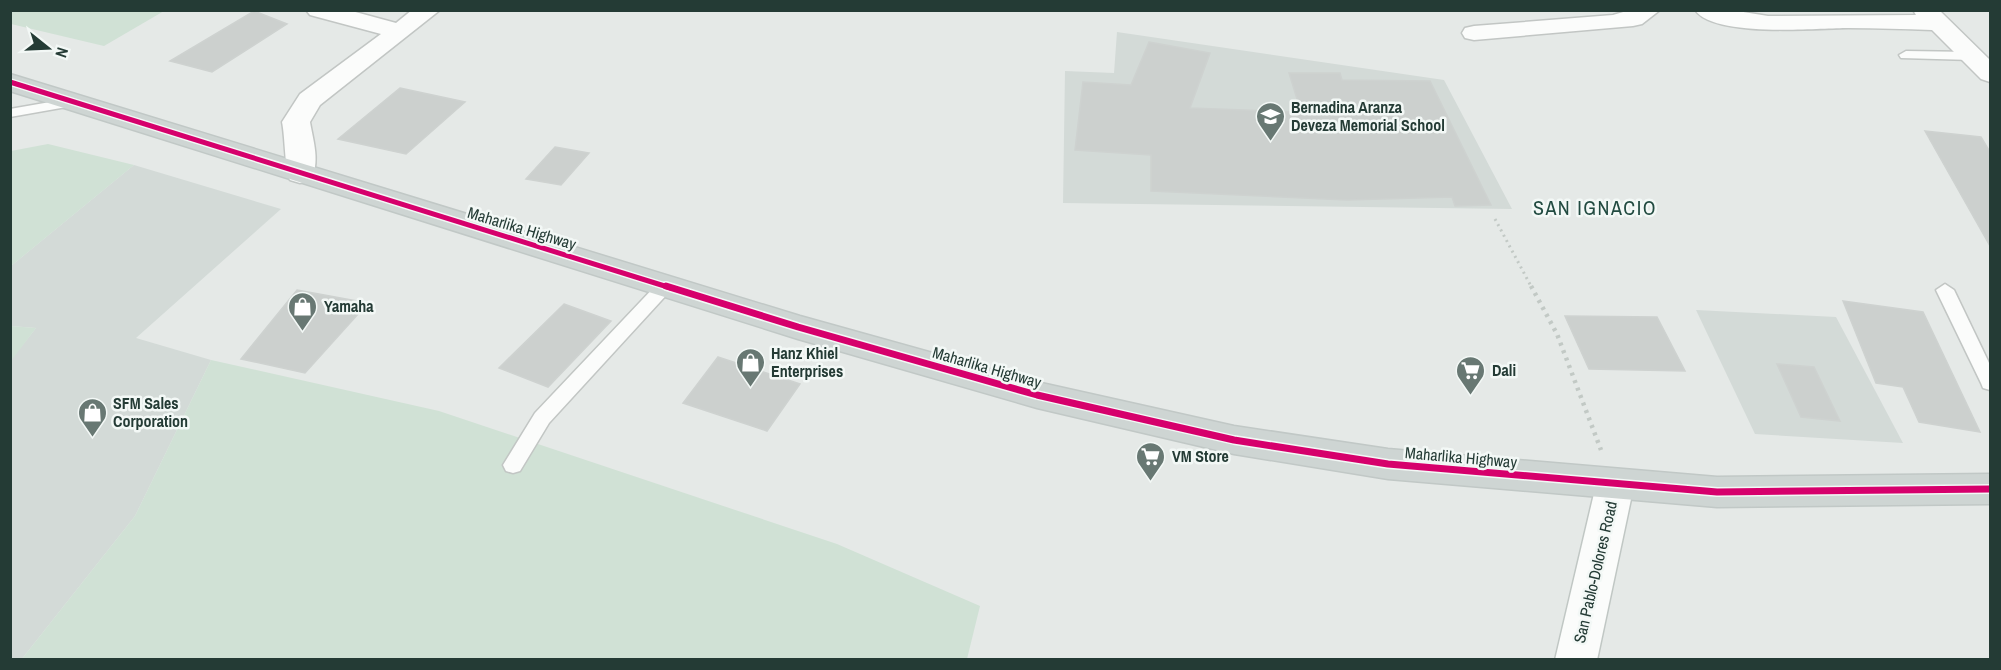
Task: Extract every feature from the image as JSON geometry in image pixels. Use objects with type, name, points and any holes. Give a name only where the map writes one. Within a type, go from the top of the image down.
[{"type":"main road","name":"Maharlika Highway","points":[[10,82],[665,286],[1037,395],[1234,440],[1388,464],[1717,492],[1990,489]]},
{"type":"street","points":[[318,10],[399,31]]},
{"type":"street","points":[[300,174],[301,149],[296,122],[309,100],[428,10]]},
{"type":"street","points":[[1474,33],[1613,22],[1633,19],[1648,10]]},
{"type":"street","points":[[1707,10],[1734,21],[1750,23],[1931,17],[1990,74]]},
{"type":"street","name":"San Pablo-Dolores Road","points":[[1576,660],[1615,485]]},
{"type":"lane","points":[[1906,56],[1972,56]]},
{"type":"lane","points":[[10,113],[73,102]]},
{"type":"lane","points":[[513,465],[542,418],[665,286]]},
{"type":"lane","points":[[1945,290],[1990,383]]},
{"type":"path","points":[[1495,219],[1557,334],[1615,485]]},
{"type":"shaded area","name":"Bernadina Aranza Deveza Memorial School","points":[[1117,32],[1444,80],[1512,209],[1063,203],[1065,71],[1114,73]]},
{"type":"shaded area","name":"SFM Sales Corporation","points":[[134,165],[281,209],[136,338],[211,360],[135,516],[21,660],[10,659],[10,361],[36,328],[11,326],[11,266]]},
{"type":"shaded area","points":[[1696,310],[1836,317],[1903,443],[1755,434]]},
{"type":"green space","points":[[11,10],[164,11],[104,46],[11,24]]},
{"type":"green space","points":[[48,144],[134,165],[11,266],[11,151]]},
{"type":"green space","points":[[10,326],[36,328],[11,361],[10,361]]},
{"type":"green space","points":[[211,360],[439,411],[837,544],[980,606],[967,659],[21,660],[135,516]]},
{"type":"building","points":[[254,11],[287,24],[212,72],[170,61]]},
{"type":"building","name":"Bernadina Aranza Deveza Memorial School","points":[[1149,42],[1210,53],[1190,108],[1301,112],[1289,73],[1340,73],[1342,80],[1430,81],[1491,205],[1455,206],[1452,197],[1347,200],[1151,191],[1151,155],[1075,150],[1083,82],[1131,85]]},
{"type":"building","points":[[400,88],[465,102],[406,154],[338,139]]},
{"type":"building","points":[[1925,131],[1981,137],[1990,152],[1990,246]]},
{"type":"building","points":[[555,147],[589,153],[561,185],[526,179]]},
{"type":"building","name":"Yamaha","points":[[297,290],[368,303],[305,373],[241,359]]},
{"type":"building","points":[[1843,301],[1923,312],[1980,432],[1919,422],[1903,387],[1876,383]]},
{"type":"building","points":[[564,304],[611,321],[548,387],[499,368]]},
{"type":"building","points":[[1565,316],[1657,317],[1685,371],[1589,369]]},
{"type":"building","points":[[718,357],[800,384],[767,431],[683,403]]},
{"type":"building","points":[[1777,364],[1814,367],[1840,421],[1801,417]]},
{"type":"cycle path","points":[[10,82],[798,327],[1037,395],[1234,440],[1388,464],[1717,492],[1990,489]]},
{"type":"place","name":"Bernadina Aranza Deveza Memorial School","points":[[1270,142]]},
{"type":"place","name":"Yamaha","points":[[303,332]]},
{"type":"place","name":"Hanz Khiel Enterprises","points":[[750,388]]},
{"type":"place","name":"Dali","points":[[1471,396]]},
{"type":"place","name":"SFM Sales Corporation","points":[[92,438]]},
{"type":"place","name":"VM Store","points":[[1151,482]]},
{"type":"district","name":"SAN IGNACIO","points":[[1595,208]]}]
